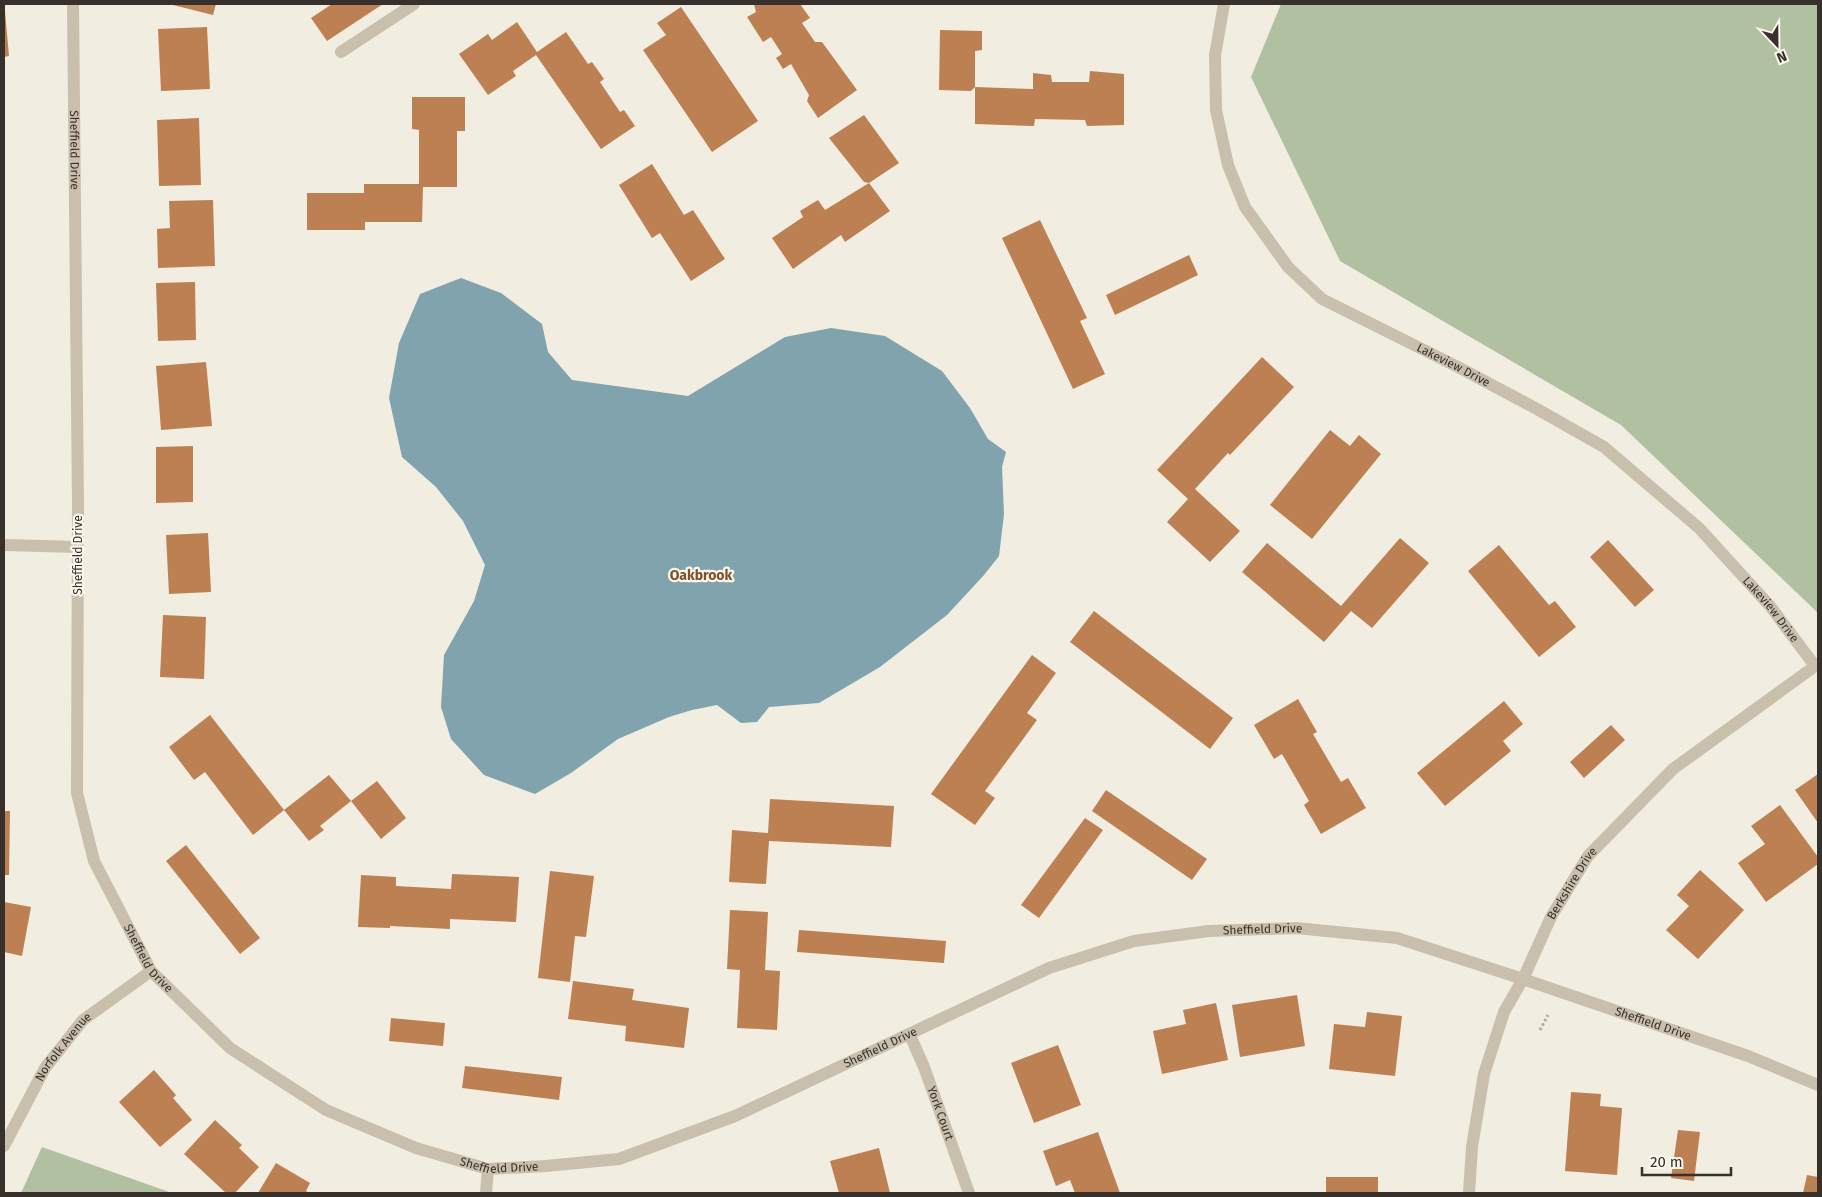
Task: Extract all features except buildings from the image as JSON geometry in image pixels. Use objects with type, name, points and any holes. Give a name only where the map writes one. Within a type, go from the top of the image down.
[{"type":"street","name":"Sheffield Drive","points":[[73,4],[78,547],[77,793],[94,861],[151,971],[230,1048],[326,1110],[416,1148],[488,1169],[620,1160],[736,1116],[1049,968],[1134,941],[1209,931],[1296,928],[1397,938],[1748,1056],[1818,1085]]},
{"type":"street","points":[[341,52],[414,4]]},
{"type":"street","name":"Lakeview Drive","points":[[1224,4],[1215,55],[1216,110],[1228,165],[1245,207],[1288,267],[1322,299],[1458,367],[1604,447],[1699,528],[1770,606],[1817,665]]},
{"type":"street","points":[[4,545],[78,547]]},
{"type":"street","name":"Berkshire Drive","points":[[1469,1193],[1472,1147],[1484,1074],[1504,1012],[1523,979],[1551,917],[1588,856],[1674,769],[1817,665]]},
{"type":"street","name":"Norfolk Avenue","points":[[4,1146],[45,1068],[83,1020],[151,971]]},
{"type":"street","name":"York Court","points":[[910,1034],[924,1067],[969,1193]]},
{"type":"street","points":[[486,1193],[488,1169]]},
{"type":"path","points":[[1540,1030],[1548,1015]]},
{"type":"green space","points":[[1281,4],[1818,4],[1818,613],[1621,425],[1340,261],[1251,77]]},
{"type":"green space","points":[[42,1147],[172,1193],[21,1193]]},
{"type":"water","points":[[461,278],[501,293],[542,324],[548,352],[572,380],[688,396],[785,337],[831,328],[885,336],[942,371],[970,408],[988,439],[1006,452],[1002,467],[1004,514],[999,556],[947,615],[880,667],[819,703],[769,707],[757,722],[741,723],[717,705],[669,717],[618,739],[571,773],[535,794],[484,775],[451,739],[441,707],[444,655],[474,601],[485,565],[463,521],[436,487],[402,457],[389,398],[399,343],[420,294]]},
{"type":"district","name":"Oakbrook","points":[[701,575]]}]
